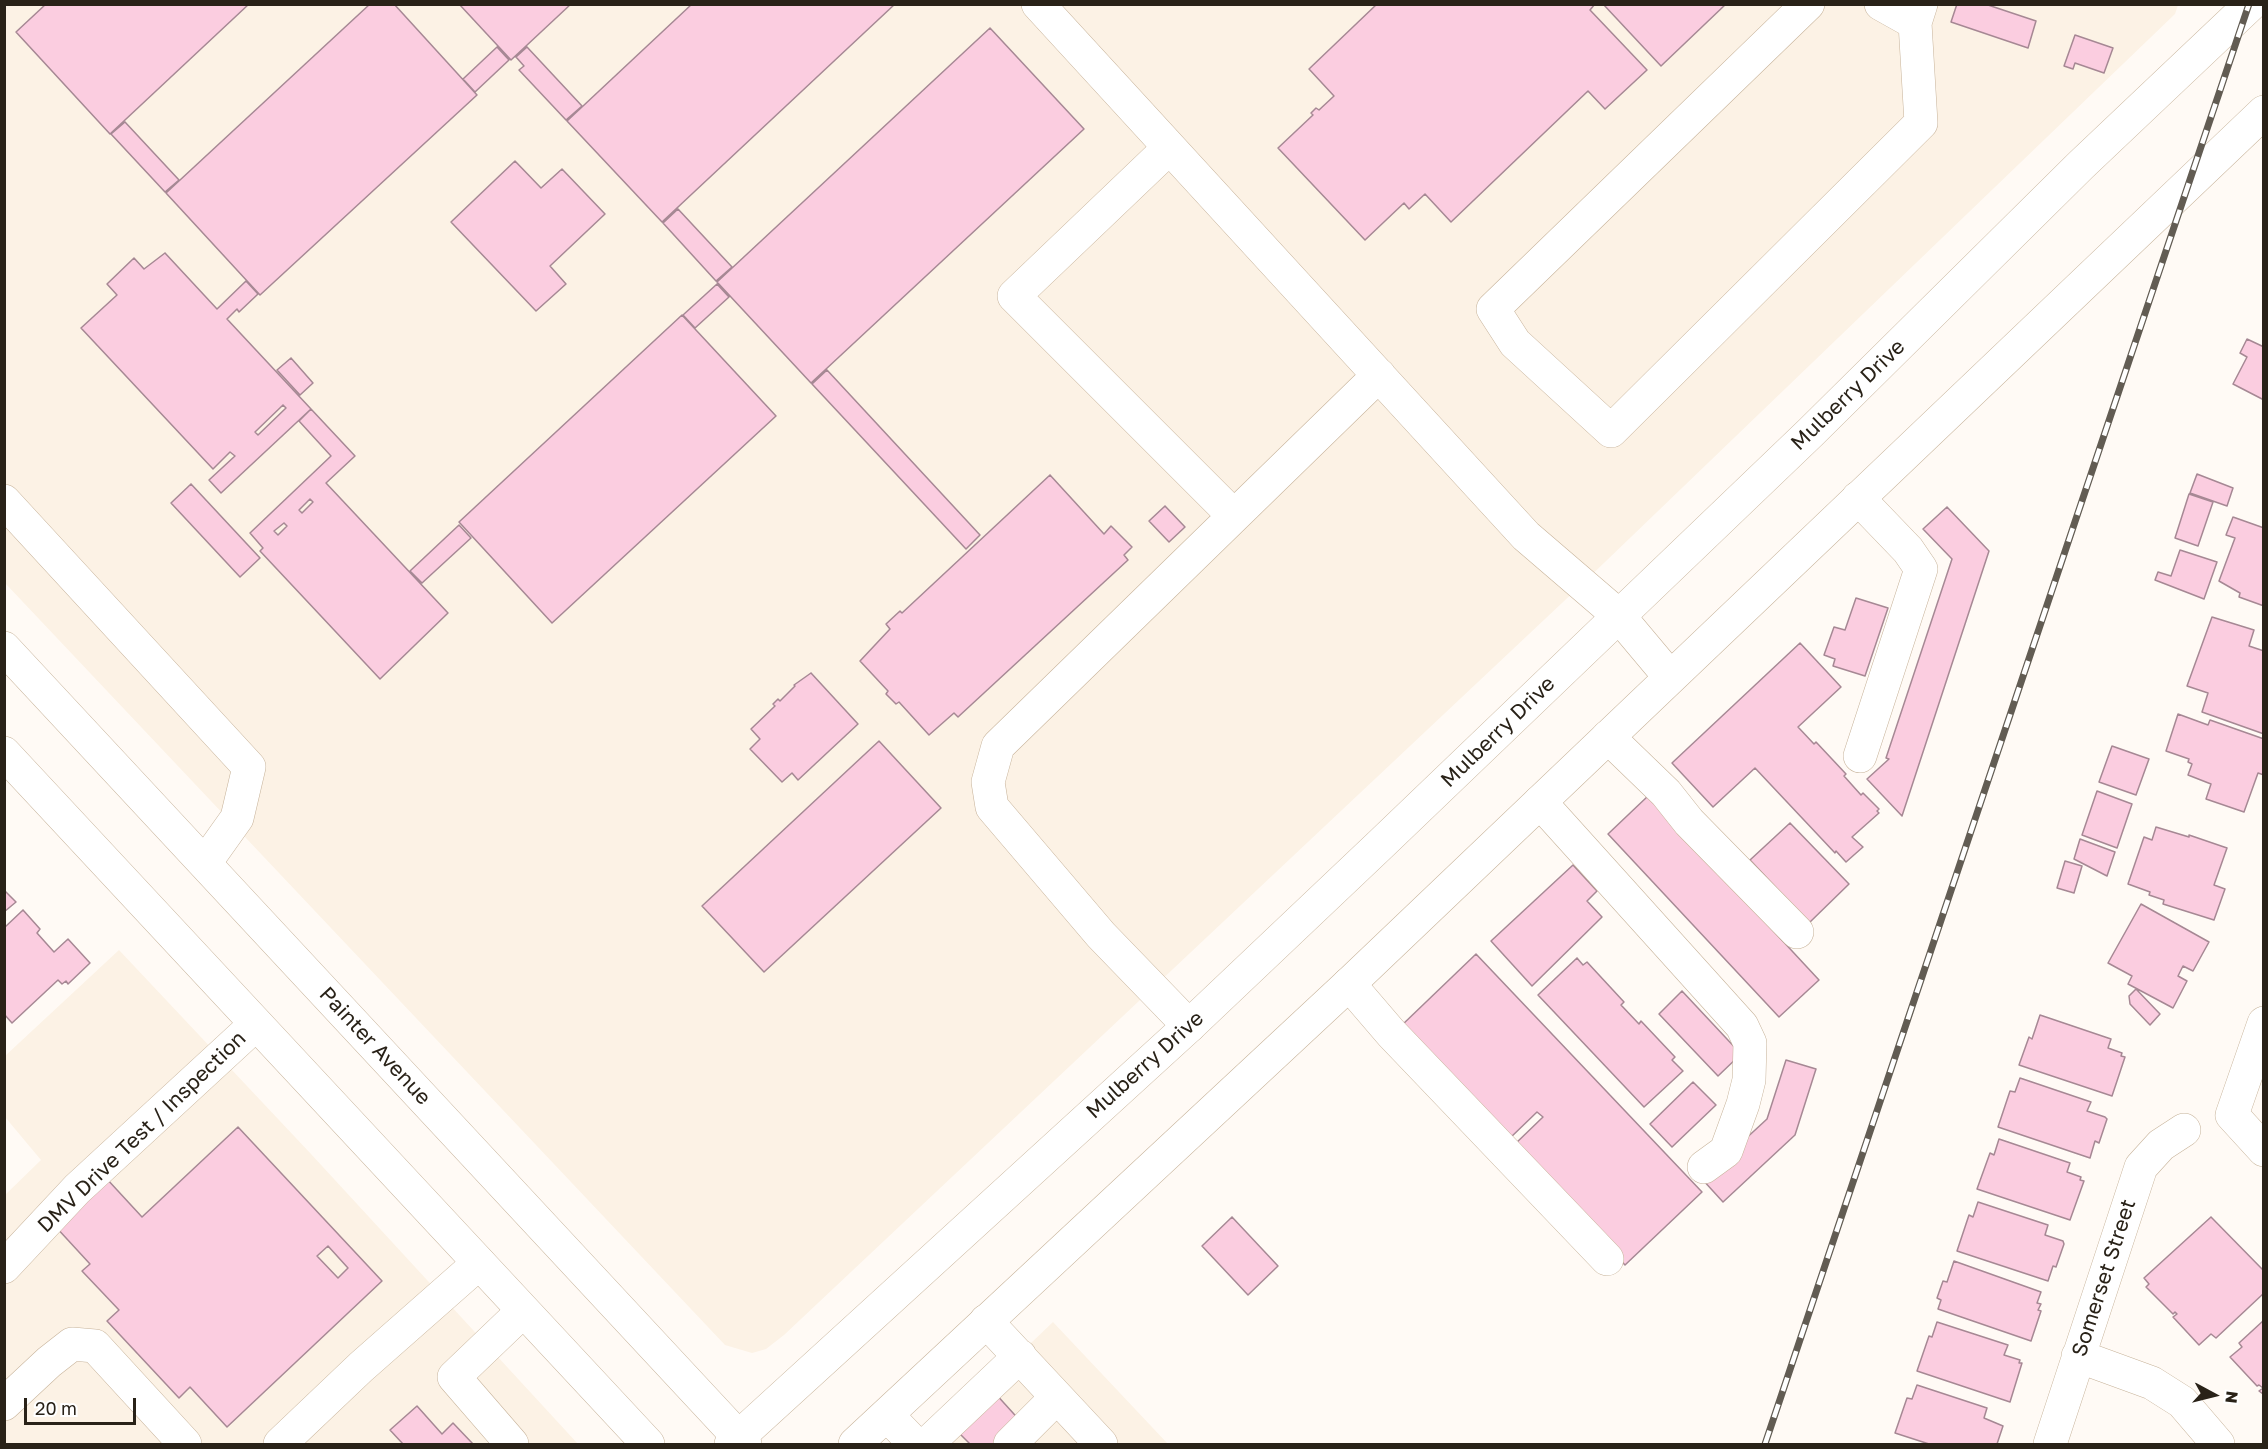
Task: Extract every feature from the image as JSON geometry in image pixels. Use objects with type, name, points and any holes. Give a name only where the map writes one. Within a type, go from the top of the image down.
[{"type":"main road","points":[[1038,4],[1526,536],[1618,615],[1670,677]]},
{"type":"main road","points":[[1808,4],[1493,309],[1515,343],[1567,388],[1611,431],[1921,123],[1918,14],[1881,4]]},
{"type":"main road","name":"Mulberry Drive","points":[[738,1442],[1189,1026],[1390,836],[1810,433],[2081,165],[2252,4]]},
{"type":"main road","points":[[855,1444],[1349,984],[2264,112]]},
{"type":"main road","points":[[1169,148],[1014,296],[1234,516]]},
{"type":"main road","points":[[1189,1026],[1101,934],[992,807],[988,782],[998,746],[1379,375]]},
{"type":"main road","points":[[1858,498],[1908,550],[1921,569],[1860,756]]},
{"type":"main road","points":[[4,501],[249,767],[237,819],[204,863]]},
{"type":"main road","name":"Painter Avenue","points":[[4,648],[738,1442]]},
{"type":"main road","points":[[1608,737],[1666,793],[1689,822],[1797,932]]},
{"type":"main road","points":[[4,753],[648,1444]]},
{"type":"main road","points":[[1540,802],[1742,1026],[1750,1043],[1749,1080],[1726,1150],[1704,1167]]},
{"type":"main road","points":[[1349,984],[1391,1033],[1606,1259]]},
{"type":"main road","points":[[2264,1023],[2232,1115],[2264,1150]]},
{"type":"main road","name":"DMV Drive Test / Inspection","points":[[4,1267],[77,1189],[256,1024]]},
{"type":"main road","name":"Somerset Street","points":[[2050,1444],[2141,1167],[2161,1144],[2184,1130]]},
{"type":"main road","points":[[280,1444],[361,1367],[479,1263]]},
{"type":"main road","points":[[512,1444],[454,1377],[523,1311]]},
{"type":"main road","points":[[986,1321],[1101,1444]]},
{"type":"main road","points":[[4,1404],[72,1344],[95,1346],[185,1444]]},
{"type":"main road","points":[[927,1444],[1020,1356]]},
{"type":"main road","points":[[2078,1356],[2152,1383],[2182,1402],[2218,1444]]},
{"type":"main road","points":[[1010,1444],[1058,1397]]},
{"type":"main road","points":[[887,1415],[915,1444]]},
{"type":"shaded area","points":[[5,5],[2178,5],[2175,14],[1579,587],[784,1335],[766,1349],[752,1353],[725,1345],[5,583]]},
{"type":"shaded area","points":[[119,950],[578,1444],[5,1444],[5,1195],[41,1160],[5,1117],[5,1056]]},
{"type":"shaded area","points":[[1053,1322],[1168,1444],[925,1444]]},
{"type":"building","points":[[46,4],[249,4],[110,134],[16,32]]},
{"type":"building","points":[[370,4],[394,4],[477,95],[260,295],[166,193]]},
{"type":"building","points":[[459,4],[571,4],[511,60]]},
{"type":"building","points":[[692,4],[895,4],[662,222],[567,121]]},
{"type":"building","points":[[1377,4],[1595,4],[1590,10],[1647,70],[1605,109],[1588,91],[1451,222],[1425,194],[1409,209],[1404,203],[1365,240],[1278,148],[1313,115],[1311,113],[1316,108],[1319,110],[1334,96],[1309,69]]},
{"type":"building","points":[[1603,4],[1726,4],[1661,66]]},
{"type":"building","points":[[1957,4],[1985,4],[2036,21],[2028,48],[1951,22]]},
{"type":"building","points":[[990,28],[1084,129],[811,383],[717,282]]},
{"type":"building","points":[[2075,35],[2113,48],[2104,73],[2075,63],[2073,69],[2064,66]]},
{"type":"building","points":[[497,47],[509,60],[475,92],[463,79]]},
{"type":"building","points":[[527,47],[582,106],[566,120],[519,70],[524,66],[516,57]]},
{"type":"building","points":[[125,122],[179,180],[165,192],[111,134]]},
{"type":"building","points":[[515,161],[541,188],[562,169],[605,214],[550,266],[566,284],[536,311],[451,222]]},
{"type":"building","points":[[678,209],[732,267],[716,281],[663,223]]},
{"type":"building","points":[[165,253],[217,309],[246,281],[258,294],[239,312],[237,309],[227,319],[311,409],[221,493],[209,480],[235,456],[230,452],[213,469],[81,328],[117,295],[107,284],[134,258],[144,269]],"holes":[[[283,405],[286,408],[258,435],[255,432]]]},
{"type":"building","points":[[717,284],[729,297],[695,328],[683,315]]},
{"type":"building","points":[[682,315],[776,416],[552,623],[459,522]]},
{"type":"building","points":[[2247,339],[2264,347],[2264,400],[2233,384],[2247,357],[2240,353]]},
{"type":"building","points":[[291,358],[313,383],[300,395],[277,370]]},
{"type":"building","points":[[827,370],[980,535],[966,549],[812,384]]},
{"type":"building","points":[[311,409],[355,456],[326,483],[448,613],[380,679],[260,551],[263,548],[250,533],[331,456],[299,421]],"holes":[[[310,499],[313,502],[302,513],[299,510]],[[284,523],[287,526],[278,535],[274,531]]]},
{"type":"building","points":[[2197,474],[2233,488],[2227,506],[2190,493]]},
{"type":"building","points":[[1050,475],[1104,534],[1111,526],[1132,547],[1124,555],[1128,560],[958,717],[954,713],[929,735],[899,702],[896,704],[886,694],[888,691],[860,661],[890,629],[886,624],[900,611],[902,613]]},
{"type":"building","points":[[191,484],[260,558],[240,577],[171,503]]},
{"type":"building","points":[[2189,494],[2213,502],[2198,546],[2175,538]]},
{"type":"building","points":[[1165,506],[1185,527],[1169,542],[1149,521]]},
{"type":"building","points":[[1947,507],[1989,551],[1902,816],[1867,779],[1889,759],[1886,758],[1952,559],[1923,529]]},
{"type":"building","points":[[2233,517],[2264,528],[2264,606],[2239,597],[2240,593],[2219,581],[2235,538],[2226,535]]},
{"type":"building","points":[[459,525],[471,538],[422,583],[410,571]]},
{"type":"building","points":[[2180,550],[2217,562],[2204,599],[2155,580],[2158,572],[2171,576]]},
{"type":"building","points":[[1856,598],[1888,608],[1865,676],[1833,666],[1835,659],[1824,655],[1834,627],[1845,630]]},
{"type":"building","points":[[2212,617],[2254,630],[2249,646],[2264,651],[2264,734],[2202,712],[2208,693],[2187,686]]},
{"type":"building","points":[[1800,643],[1841,687],[1798,727],[1814,744],[1816,742],[1846,774],[1844,776],[1861,795],[1863,793],[1879,809],[1877,811],[1879,813],[1852,837],[1863,847],[1846,862],[1755,768],[1713,807],[1672,763]]},
{"type":"building","points":[[811,673],[858,724],[798,780],[792,773],[782,782],[750,749],[760,739],[751,729],[775,706],[773,704],[778,699],[780,701],[794,685]]},
{"type":"building","points":[[2178,714],[2208,725],[2210,720],[2264,739],[2264,775],[2258,773],[2244,812],[2206,799],[2211,784],[2188,775],[2192,764],[2188,762],[2189,759],[2166,751]]},
{"type":"building","points":[[879,741],[941,808],[764,972],[702,906]]},
{"type":"building","points":[[2112,746],[2149,759],[2136,795],[2099,782]]},
{"type":"building","points":[[2097,791],[2132,804],[2117,848],[2082,835]]},
{"type":"building","points":[[1648,796],[1819,980],[1779,1017],[1608,834]]},
{"type":"building","points":[[1790,823],[1849,884],[1809,923],[1750,860]]},
{"type":"building","points":[[2156,827],[2227,848],[2214,885],[2225,889],[2214,920],[2163,904],[2164,900],[2149,895],[2150,892],[2128,884],[2144,837],[2152,840]]},
{"type":"building","points":[[2080,839],[2115,852],[2107,876],[2074,859]]},
{"type":"building","points":[[2065,861],[2082,866],[2074,893],[2057,888]]},
{"type":"building","points":[[1573,865],[1597,891],[1587,901],[1602,917],[1532,986],[1491,941]]},
{"type":"building","points":[[4,890],[16,902],[4,912]]},
{"type":"building","points":[[2141,904],[2209,942],[2193,971],[2183,966],[2178,976],[2187,981],[2173,1008],[2128,984],[2132,976],[2108,963]]},
{"type":"building","points":[[23,910],[40,929],[37,933],[54,952],[68,939],[90,963],[68,984],[66,981],[62,984],[58,980],[12,1023],[4,1014],[4,928]]},
{"type":"building","points":[[1476,954],[1702,1192],[1625,1265],[1513,1146],[1543,1117],[1537,1112],[1509,1139],[1401,1026]]},
{"type":"building","points":[[1577,958],[1583,965],[1587,962],[1624,1002],[1621,1005],[1639,1024],[1641,1021],[1675,1057],[1672,1060],[1683,1071],[1644,1107],[1538,995]]},
{"type":"building","points":[[2136,989],[2160,1014],[2150,1025],[2130,1004],[2129,996]]},
{"type":"building","points":[[1682,991],[1741,1054],[1718,1076],[1659,1014]]},
{"type":"building","points":[[2040,1015],[2111,1039],[2108,1048],[2122,1053],[2121,1056],[2125,1057],[2112,1096],[2019,1065],[2029,1037],[2032,1039]]},
{"type":"building","points":[[1786,1060],[1816,1069],[1795,1135],[1723,1202],[1702,1179],[1767,1119]]},
{"type":"building","points":[[2020,1078],[2091,1102],[2087,1111],[2107,1119],[2099,1143],[2095,1141],[2090,1158],[1998,1127],[2010,1091],[2015,1092]]},
{"type":"building","points":[[1693,1082],[1716,1105],[1672,1147],[1650,1124]]},
{"type":"building","points":[[238,1127],[382,1281],[227,1427],[190,1387],[179,1398],[107,1321],[119,1310],[82,1271],[90,1264],[55,1226],[106,1178],[142,1217]],"holes":[[[328,1246],[348,1268],[338,1278],[317,1256]]]},
{"type":"building","points":[[1999,1139],[2070,1163],[2067,1172],[2081,1177],[2080,1180],[2084,1181],[2070,1220],[1977,1189],[1990,1153],[1994,1155]]},
{"type":"building","points":[[1978,1202],[2048,1225],[2045,1235],[2063,1241],[2056,1267],[2053,1266],[2048,1281],[1957,1251],[1969,1215],[1973,1217]]},
{"type":"building","points":[[1232,1217],[1278,1266],[1248,1295],[1202,1246]]},
{"type":"building","points":[[2211,1217],[2264,1271],[2264,1293],[2216,1338],[2211,1334],[2199,1345],[2173,1317],[2177,1314],[2175,1312],[2173,1314],[2146,1287],[2149,1284],[2144,1278]]},
{"type":"building","points":[[1954,1261],[2041,1292],[2037,1303],[2041,1304],[2038,1310],[2041,1311],[2031,1341],[1938,1309],[1941,1300],[1937,1298],[1943,1281],[1947,1282]]},
{"type":"building","points":[[2264,1320],[2263,1394],[2259,1391],[2263,1388],[2257,1386],[2230,1357],[2242,1347],[2239,1343]]},
{"type":"building","points":[[1937,1322],[2008,1345],[2004,1355],[2020,1360],[2019,1363],[2022,1363],[2010,1402],[1917,1371],[1929,1336],[1932,1337]]},
{"type":"building","points":[[1917,1385],[1987,1408],[1984,1418],[2003,1426],[1997,1444],[1929,1444],[1895,1433],[1907,1398],[1912,1399]]},
{"type":"building","points":[[994,1392],[1023,1424],[1000,1444],[970,1444],[954,1428]]},
{"type":"building","points":[[417,1406],[442,1434],[453,1423],[473,1444],[403,1444],[390,1430]]},
{"type":"railway","points":[[1765,1444],[2249,4]]}]
